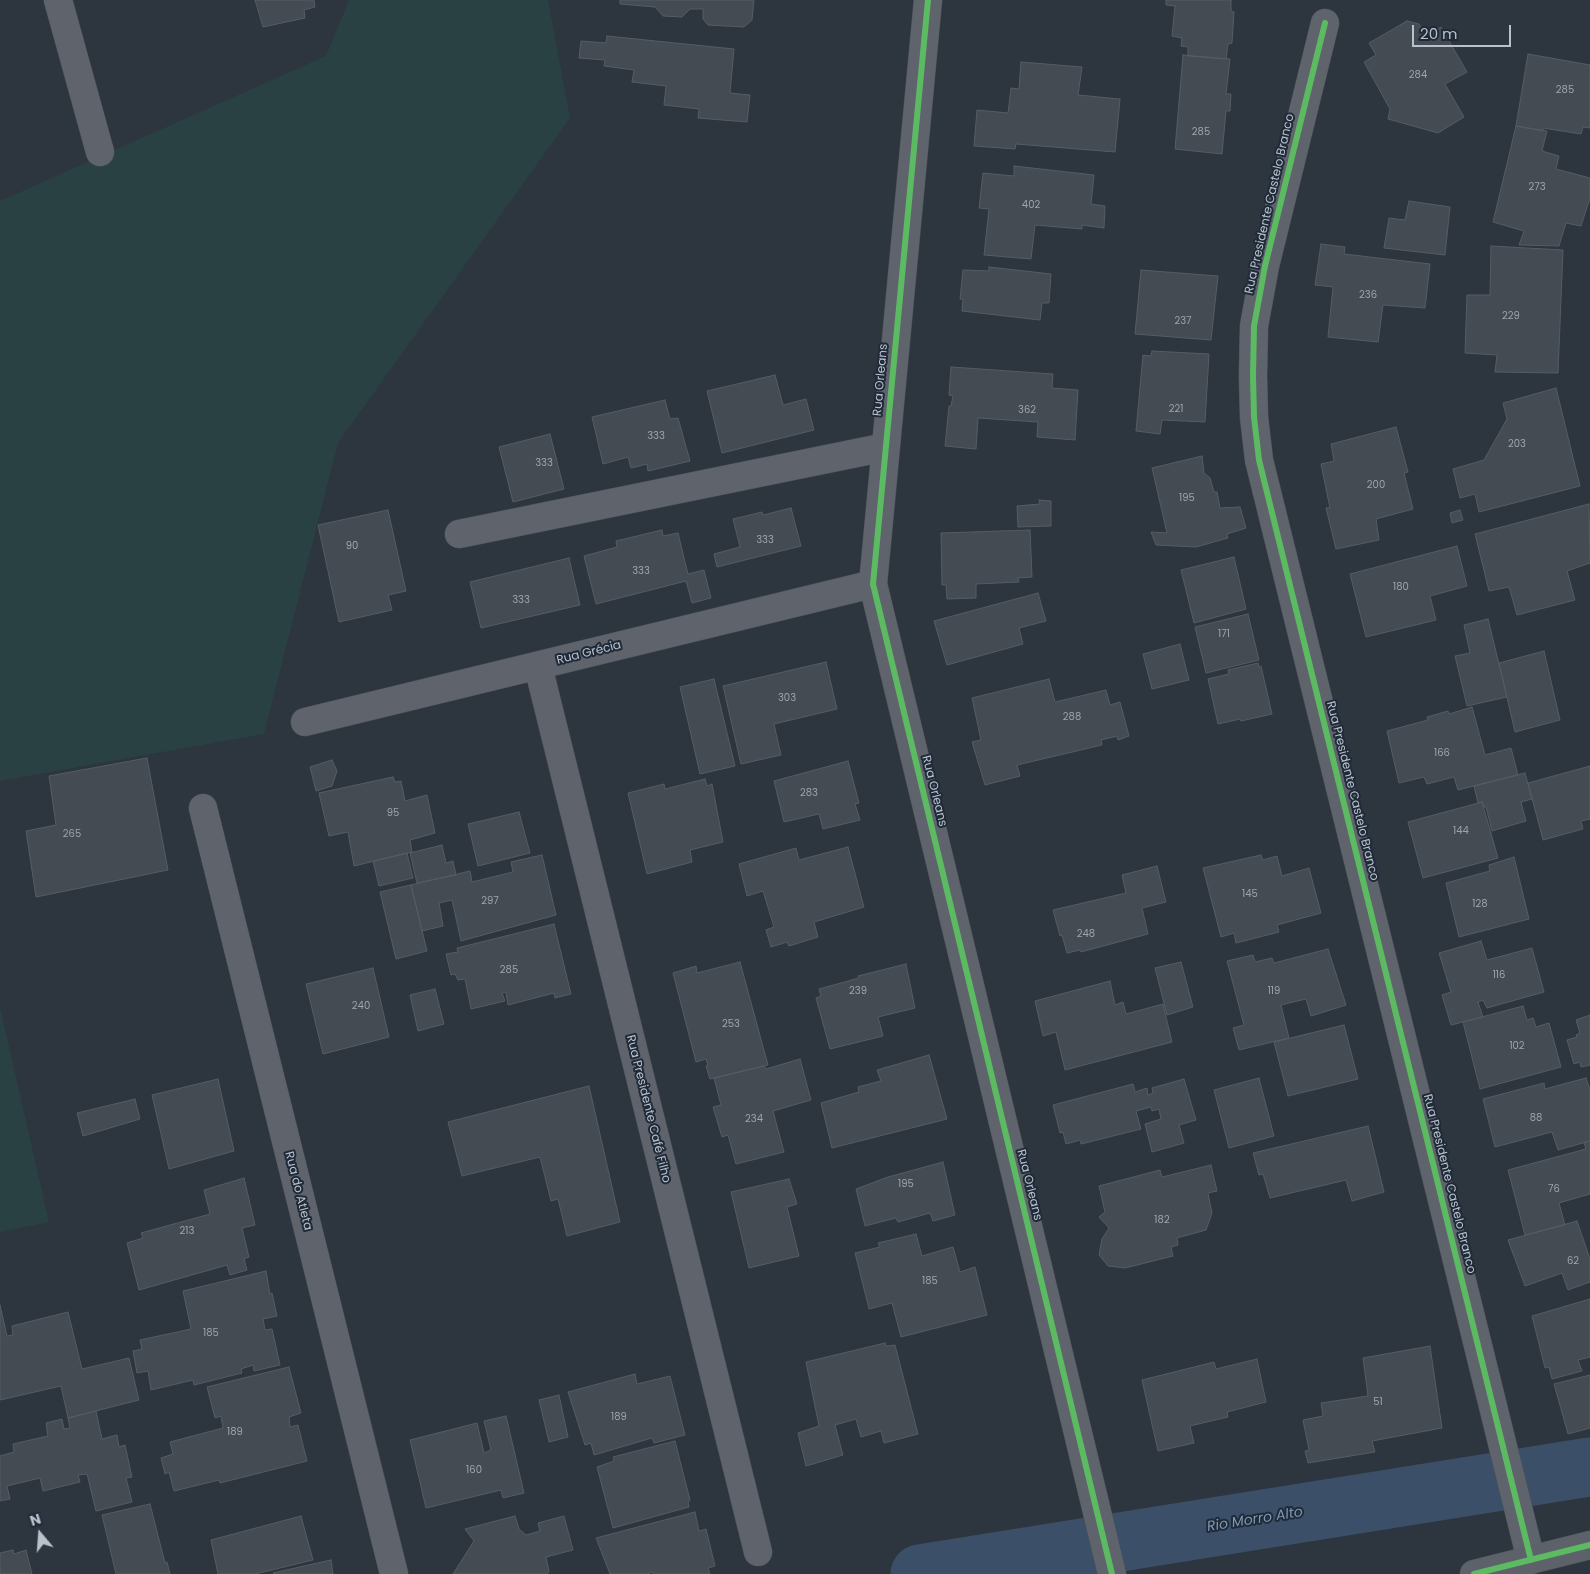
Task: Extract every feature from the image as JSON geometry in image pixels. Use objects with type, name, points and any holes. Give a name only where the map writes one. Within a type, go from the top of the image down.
[{"type":"main road","points":[[1474,1574],[1590,1545]]},
{"type":"street","points":[[58,0],[100,152]]},
{"type":"street","name":"Rua Orleans","points":[[928,0],[873,584],[1112,1574]]},
{"type":"street","name":"Rua Presidente Castelo Branco","points":[[1325,23],[1265,266],[1254,326],[1254,417],[1259,460],[1530,1560]]},
{"type":"street","points":[[459,534],[886,447]]},
{"type":"street","name":"Rua Grécia","points":[[305,722],[873,584]]},
{"type":"street","name":"Rua Presidente Café Filho","points":[[538,666],[758,1552]]},
{"type":"street","name":"Rua do Atleta","points":[[203,808],[394,1574]]},
{"type":"green space","points":[[349,0],[548,0],[570,118],[338,443],[264,734],[0,781],[0,201],[326,56]]},
{"type":"green space","points":[[0,1007],[49,1222],[0,1232]]},
{"type":"building","points":[[255,0],[314,0],[315,7],[304,10],[305,18],[263,27]]},
{"type":"building","points":[[620,0],[754,0],[752,20],[744,27],[708,25],[703,19],[703,9],[690,9],[682,17],[663,16],[655,7],[620,4]]},
{"type":"building","points":[[1166,0],[1231,0],[1231,11],[1234,12],[1232,43],[1228,44],[1226,59],[1188,56],[1188,47],[1181,46],[1182,38],[1172,36],[1175,6],[1166,5]]},
{"type":"building","points":[[1407,21],[1419,24],[1427,35],[1441,27],[1467,72],[1445,84],[1464,117],[1438,133],[1388,119],[1390,109],[1364,62],[1376,55],[1369,43]]},
{"type":"building","points":[[607,36],[734,49],[730,93],[750,95],[747,122],[698,118],[699,109],[664,105],[666,86],[632,82],[634,70],[604,66],[605,60],[579,58],[581,41],[606,43]]},
{"type":"building","points":[[1528,54],[1590,65],[1590,128],[1583,127],[1581,134],[1543,128],[1543,131],[1516,126]]},
{"type":"building","points":[[1183,55],[1230,59],[1226,94],[1231,94],[1230,111],[1226,111],[1222,154],[1175,149]]},
{"type":"building","points":[[1021,62],[1082,67],[1078,95],[1120,99],[1115,152],[1016,144],[1015,149],[974,146],[977,110],[1008,113],[1011,88],[1019,89]]},
{"type":"building","points":[[1516,126],[1547,131],[1542,151],[1559,156],[1556,169],[1590,178],[1590,198],[1581,226],[1566,223],[1559,246],[1519,245],[1524,231],[1493,222]]},
{"type":"building","points":[[1014,166],[1094,175],[1091,204],[1105,206],[1104,228],[1082,225],[1082,229],[1035,225],[1031,259],[984,255],[989,209],[979,208],[983,173],[1014,176]]},
{"type":"building","points":[[1409,201],[1450,207],[1445,255],[1384,248],[1389,218],[1405,220]]},
{"type":"building","points":[[1321,244],[1345,247],[1344,254],[1430,264],[1425,308],[1383,305],[1378,342],[1328,337],[1333,287],[1315,285]]},
{"type":"building","points":[[1491,246],[1563,250],[1558,373],[1495,372],[1497,355],[1465,353],[1467,295],[1490,295]]},
{"type":"building","points":[[989,267],[1051,274],[1049,303],[1042,303],[1040,320],[962,311],[963,299],[960,299],[963,270],[989,271]]},
{"type":"building","points":[[1141,270],[1218,276],[1211,340],[1135,334]]},
{"type":"building","points":[[1152,351],[1209,354],[1205,422],[1162,420],[1160,434],[1136,431],[1143,355],[1151,356]]},
{"type":"building","points":[[951,367],[1053,374],[1052,388],[1078,390],[1075,440],[1037,437],[1038,422],[978,418],[976,449],[945,446],[949,406],[951,406],[953,396],[949,395]]},
{"type":"building","points":[[775,375],[783,405],[806,399],[814,430],[722,453],[707,391]]},
{"type":"building","points":[[1556,388],[1580,486],[1479,512],[1475,494],[1460,498],[1453,469],[1484,460],[1507,419],[1503,403]]},
{"type":"building","points":[[665,400],[670,419],[678,418],[690,461],[648,471],[647,464],[631,468],[628,457],[603,464],[592,417]]},
{"type":"building","points":[[1396,427],[1408,472],[1404,473],[1413,509],[1376,519],[1379,540],[1336,549],[1326,508],[1330,508],[1321,464],[1334,461],[1331,444]]},
{"type":"building","points":[[550,434],[564,489],[513,502],[499,447]]},
{"type":"building","points":[[1202,456],[1204,473],[1210,478],[1214,492],[1217,492],[1220,508],[1240,507],[1246,528],[1227,534],[1228,538],[1196,547],[1156,545],[1151,532],[1167,533],[1152,468]]},
{"type":"building","points":[[1039,500],[1051,501],[1051,526],[1018,527],[1017,506],[1040,504]]},
{"type":"building","points":[[1589,504],[1590,563],[1567,571],[1575,600],[1517,615],[1509,587],[1489,591],[1475,534]]},
{"type":"building","points":[[791,508],[801,546],[717,567],[714,554],[740,547],[733,519],[762,512],[763,515]]},
{"type":"building","points":[[388,510],[406,591],[388,595],[392,610],[339,622],[318,525]]},
{"type":"building","points":[[1460,510],[1463,520],[1452,523],[1450,513]]},
{"type":"building","points":[[662,530],[663,536],[678,533],[688,574],[704,570],[711,598],[692,603],[686,581],[596,604],[584,556],[617,547],[616,541]]},
{"type":"building","points":[[1030,530],[1032,577],[1018,578],[1019,582],[976,584],[976,598],[947,599],[946,585],[942,585],[941,533]]},
{"type":"building","points":[[1457,546],[1467,586],[1430,596],[1436,620],[1366,637],[1350,574]]},
{"type":"building","points":[[1234,557],[1246,609],[1194,623],[1181,570]]},
{"type":"building","points":[[569,558],[580,605],[481,628],[470,582]]},
{"type":"building","points":[[1038,593],[1046,621],[1019,628],[1023,644],[947,665],[934,621]]},
{"type":"building","points":[[1248,614],[1259,660],[1206,673],[1195,627]]},
{"type":"building","points":[[1488,619],[1507,697],[1467,706],[1455,656],[1470,653],[1464,625]]},
{"type":"building","points":[[1180,644],[1189,680],[1152,689],[1143,654]]},
{"type":"building","points":[[1544,651],[1560,720],[1515,732],[1499,663]]},
{"type":"building","points":[[826,662],[837,709],[774,724],[781,755],[741,764],[723,686]]},
{"type":"building","points":[[1258,663],[1259,667],[1261,666],[1272,714],[1218,724],[1208,679],[1229,674],[1228,670]]},
{"type":"building","points":[[714,679],[735,766],[700,774],[680,687]]},
{"type":"building","points":[[1049,679],[1055,702],[1106,690],[1110,705],[1120,702],[1129,736],[1118,740],[1117,736],[1101,740],[1102,745],[1017,765],[1020,776],[985,785],[972,742],[981,740],[972,698]]},
{"type":"building","points":[[1472,707],[1485,755],[1511,748],[1518,775],[1458,790],[1454,777],[1427,784],[1424,777],[1399,783],[1387,731],[1428,720],[1427,717],[1448,711],[1449,714]]},
{"type":"building","points":[[147,758],[168,870],[36,897],[26,831],[56,825],[49,776]]},
{"type":"building","points":[[332,760],[337,771],[332,786],[316,791],[310,767]]},
{"type":"building","points":[[848,761],[859,803],[855,804],[860,820],[823,829],[819,814],[784,822],[774,781]]},
{"type":"building","points":[[1590,766],[1590,819],[1581,821],[1583,829],[1543,840],[1528,783]]},
{"type":"building","points":[[1525,773],[1532,799],[1521,802],[1526,821],[1492,831],[1486,807],[1484,807],[1482,802],[1478,803],[1474,786]]},
{"type":"building","points":[[393,777],[395,782],[401,781],[405,801],[427,795],[435,833],[410,840],[412,852],[354,866],[348,832],[329,836],[319,793]]},
{"type":"building","points":[[705,779],[707,786],[712,784],[723,842],[690,850],[692,862],[647,874],[628,793],[664,784],[665,789]]},
{"type":"building","points":[[1482,802],[1498,858],[1423,878],[1408,822]]},
{"type":"building","points":[[519,812],[530,853],[478,866],[468,824]]},
{"type":"building","points":[[442,845],[446,863],[453,861],[456,875],[417,883],[410,853]]},
{"type":"building","points":[[848,847],[864,907],[814,922],[818,937],[789,946],[787,942],[771,947],[766,930],[774,927],[763,891],[747,896],[739,864],[796,848],[799,860]]},
{"type":"building","points":[[407,853],[413,878],[379,886],[373,861]]},
{"type":"building","points":[[542,855],[556,915],[461,941],[452,900],[439,903],[443,926],[422,931],[411,885],[470,871],[472,882],[513,872],[511,862]]},
{"type":"building","points":[[1261,855],[1263,860],[1277,856],[1282,876],[1309,868],[1321,913],[1277,925],[1279,932],[1236,943],[1234,933],[1221,937],[1203,868]]},
{"type":"building","points":[[1514,857],[1529,919],[1459,937],[1446,883],[1490,871],[1489,865]]},
{"type":"building","points":[[1157,866],[1166,902],[1142,908],[1148,934],[1081,952],[1080,950],[1067,953],[1053,910],[1126,893],[1122,875]]},
{"type":"building","points":[[411,885],[427,951],[396,959],[380,892]]},
{"type":"building","points":[[554,924],[571,994],[555,998],[554,993],[508,1005],[506,992],[502,993],[505,1001],[471,1009],[465,979],[458,980],[455,974],[451,975],[446,954],[458,952],[457,948]]},
{"type":"building","points":[[1481,941],[1487,960],[1532,948],[1544,992],[1487,1008],[1483,1000],[1478,1002],[1483,1017],[1451,1025],[1442,995],[1451,992],[1439,953]]},
{"type":"building","points":[[1328,949],[1346,1005],[1311,1016],[1306,999],[1281,1005],[1289,1038],[1239,1050],[1233,1028],[1244,1025],[1227,961],[1253,955],[1255,962],[1272,958],[1274,963]]},
{"type":"building","points":[[740,962],[768,1065],[710,1079],[706,1059],[696,1062],[673,973],[696,966],[697,973]]},
{"type":"building","points":[[1181,962],[1193,1007],[1167,1015],[1155,968]]},
{"type":"building","points":[[906,964],[915,1008],[878,1017],[883,1036],[830,1049],[816,998],[821,996],[819,989],[859,978],[858,976]]},
{"type":"building","points":[[373,968],[389,1037],[323,1054],[306,984]]},
{"type":"building","points":[[1110,981],[1115,1005],[1123,1002],[1126,1014],[1163,1004],[1172,1042],[1065,1070],[1056,1032],[1043,1036],[1035,1001]]},
{"type":"building","points":[[435,989],[444,1024],[418,1031],[410,995]]},
{"type":"building","points":[[1523,1006],[1527,1020],[1533,1018],[1536,1027],[1549,1023],[1561,1067],[1480,1089],[1463,1022]]},
{"type":"building","points":[[1590,1015],[1590,1065],[1581,1067],[1580,1062],[1574,1064],[1567,1040],[1577,1037],[1576,1035],[1580,1033],[1576,1020]]},
{"type":"building","points":[[1344,1025],[1358,1079],[1288,1096],[1274,1042]]},
{"type":"building","points":[[929,1055],[947,1119],[832,1148],[821,1103],[859,1092],[858,1087],[881,1081],[877,1070]]},
{"type":"building","points":[[800,1059],[811,1100],[773,1111],[784,1152],[736,1164],[728,1135],[722,1137],[713,1107],[721,1105],[714,1078],[764,1066],[766,1069]]},
{"type":"building","points":[[1259,1078],[1274,1136],[1229,1148],[1214,1090]]},
{"type":"building","points":[[1586,1078],[1590,1090],[1590,1141],[1558,1150],[1552,1132],[1495,1147],[1483,1099],[1544,1083],[1545,1089]]},
{"type":"building","points":[[218,1079],[234,1151],[169,1169],[152,1095]]},
{"type":"building","points":[[1184,1079],[1196,1120],[1179,1125],[1184,1143],[1152,1152],[1145,1124],[1161,1119],[1159,1109],[1152,1111],[1151,1107],[1136,1111],[1141,1129],[1081,1144],[1080,1140],[1066,1144],[1063,1132],[1060,1133],[1053,1105],[1133,1084],[1135,1092],[1147,1088],[1148,1095],[1153,1093],[1152,1088]]},
{"type":"building","points":[[589,1086],[620,1222],[567,1236],[558,1199],[551,1201],[540,1157],[462,1176],[448,1122]]},
{"type":"building","points":[[135,1099],[140,1119],[83,1136],[77,1113]]},
{"type":"building","points":[[1368,1126],[1384,1192],[1352,1201],[1346,1180],[1270,1198],[1263,1174],[1259,1175],[1253,1153]]},
{"type":"building","points":[[1590,1141],[1590,1194],[1559,1203],[1565,1225],[1525,1235],[1508,1170],[1586,1149],[1584,1143]]},
{"type":"building","points":[[943,1162],[955,1215],[933,1221],[930,1213],[898,1222],[896,1218],[865,1226],[856,1189],[888,1177]]},
{"type":"building","points":[[1211,1165],[1217,1191],[1208,1193],[1212,1213],[1206,1230],[1177,1238],[1178,1245],[1171,1247],[1173,1256],[1125,1268],[1108,1266],[1099,1255],[1102,1239],[1109,1228],[1099,1217],[1105,1212],[1099,1186],[1160,1170],[1162,1177]]},
{"type":"building","points":[[244,1178],[255,1225],[242,1228],[249,1257],[244,1259],[247,1270],[230,1275],[227,1265],[139,1290],[127,1243],[143,1238],[141,1233],[210,1214],[204,1190]]},
{"type":"building","points":[[789,1179],[797,1204],[787,1207],[799,1256],[749,1268],[731,1192]]},
{"type":"building","points":[[1577,1221],[1590,1259],[1590,1282],[1568,1290],[1562,1273],[1525,1286],[1508,1240]]},
{"type":"building","points":[[916,1234],[922,1256],[953,1247],[960,1272],[975,1267],[987,1315],[901,1337],[892,1303],[869,1309],[855,1253],[880,1247],[878,1243]]},
{"type":"building","points":[[266,1271],[270,1294],[272,1293],[277,1316],[263,1319],[265,1330],[272,1329],[280,1365],[254,1371],[253,1365],[241,1369],[242,1373],[194,1385],[193,1380],[151,1390],[148,1371],[137,1373],[133,1351],[142,1349],[140,1340],[191,1329],[183,1291]]},
{"type":"building","points":[[1590,1299],[1590,1357],[1578,1360],[1582,1371],[1552,1379],[1549,1367],[1545,1368],[1532,1316]]},
{"type":"building","points":[[0,1305],[7,1336],[13,1335],[12,1326],[68,1312],[82,1369],[129,1358],[139,1400],[68,1418],[61,1386],[0,1400]]},
{"type":"building","points":[[885,1343],[886,1346],[895,1345],[918,1434],[884,1443],[881,1431],[861,1437],[856,1419],[835,1425],[843,1455],[806,1466],[798,1433],[819,1426],[806,1362]]},
{"type":"building","points":[[1430,1346],[1442,1428],[1372,1441],[1375,1452],[1308,1463],[1305,1451],[1309,1450],[1303,1420],[1323,1416],[1321,1403],[1368,1396],[1363,1358]]},
{"type":"building","points":[[1257,1359],[1266,1402],[1227,1412],[1228,1417],[1190,1426],[1194,1443],[1158,1451],[1142,1380],[1214,1362],[1216,1369]]},
{"type":"building","points":[[289,1367],[301,1413],[289,1417],[290,1427],[298,1425],[307,1461],[220,1483],[219,1480],[174,1491],[169,1472],[165,1474],[161,1458],[173,1454],[170,1442],[223,1428],[221,1416],[215,1418],[207,1387]]},
{"type":"building","points":[[635,1374],[637,1384],[670,1376],[685,1435],[654,1443],[652,1438],[594,1455],[591,1443],[585,1445],[568,1392]]},
{"type":"building","points":[[1590,1375],[1590,1428],[1568,1434],[1554,1384]]},
{"type":"building","points":[[559,1395],[568,1437],[549,1442],[539,1400]]},
{"type":"building","points":[[96,1411],[102,1439],[117,1435],[119,1447],[125,1445],[132,1477],[126,1478],[132,1502],[96,1511],[87,1474],[78,1475],[80,1482],[43,1491],[40,1478],[7,1486],[10,1499],[0,1501],[0,1456],[14,1452],[13,1444],[48,1436],[46,1423],[62,1419],[64,1429],[70,1428],[68,1418]]},
{"type":"building","points":[[506,1416],[524,1493],[503,1498],[501,1490],[426,1508],[410,1440],[477,1423],[484,1453],[491,1450],[484,1421]]},
{"type":"building","points":[[675,1441],[690,1500],[688,1502],[689,1507],[613,1528],[597,1467],[614,1461],[613,1457]]},
{"type":"building","points":[[150,1504],[165,1563],[167,1562],[170,1574],[116,1574],[102,1515]]},
{"type":"building","points":[[695,1512],[699,1531],[706,1529],[715,1566],[708,1568],[710,1574],[653,1574],[653,1572],[647,1574],[610,1574],[596,1538]]},
{"type":"building","points":[[301,1516],[313,1560],[255,1574],[218,1574],[211,1540]]},
{"type":"building","points":[[515,1516],[519,1529],[526,1535],[540,1531],[538,1523],[564,1516],[573,1550],[546,1557],[549,1572],[547,1574],[453,1574],[474,1541],[465,1529]]},
{"type":"building","points":[[13,1550],[14,1554],[26,1550],[32,1574],[0,1574],[0,1553]]},
{"type":"building","points":[[331,1560],[333,1574],[273,1573]]},
{"type":"waterway","name":"Rio Morro Alto","points":[[920,1574],[1590,1467]]},
{"type":"cycle path","points":[[928,0],[873,584],[1112,1574]]},
{"type":"cycle path","points":[[1325,23],[1265,266],[1254,326],[1254,417],[1259,460],[1531,1560]]},
{"type":"cycle path","points":[[1474,1574],[1590,1545]]}]
